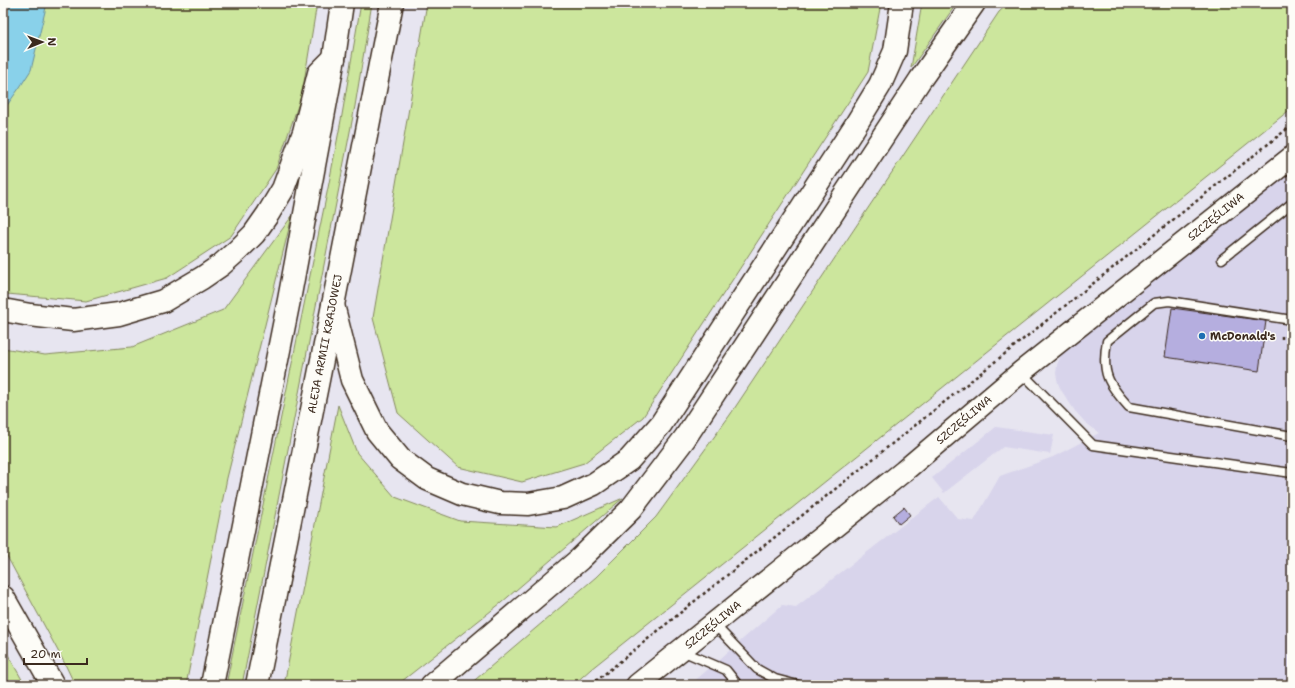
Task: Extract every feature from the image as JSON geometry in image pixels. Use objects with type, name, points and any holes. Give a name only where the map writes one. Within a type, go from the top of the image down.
[{"type":"main road","points":[[212,685],[289,300],[334,58],[342,3]]},
{"type":"main road","name":"ALEJA ARMII KRAJOWEJ","points":[[257,685],[392,3]]},
{"type":"main road","points":[[333,305],[352,380],[377,431],[400,459],[427,479],[462,494],[500,503],[528,504],[563,498],[594,484],[629,460],[661,424],[855,126],[880,85],[895,51],[902,3]]},
{"type":"main road","points":[[432,685],[580,559],[631,509],[685,438],[920,80],[974,3]]},
{"type":"main road","points":[[3,310],[73,320],[119,314],[163,301],[202,278],[221,264],[254,234],[283,189],[304,132],[319,73],[334,58]]},
{"type":"main road","points":[[3,597],[53,685]]},
{"type":"street","name":"SZCZĘŚLIWA","points":[[637,685],[904,471],[1021,372],[1292,157]]},
{"type":"lane","points":[[1222,259],[1292,203]]},
{"type":"lane","points":[[1291,436],[1129,407],[1113,390],[1106,373],[1104,356],[1107,341],[1154,303],[1169,301],[1292,320]]},
{"type":"lane","points":[[1021,372],[1093,444],[1292,473]]},
{"type":"lane","points":[[714,624],[757,669],[775,679],[792,684]]},
{"type":"lane","points":[[681,650],[726,670],[738,685]]},
{"type":"path","points":[[590,685],[1292,125]]},
{"type":"shaded area","points":[[1292,170],[1292,685],[690,685],[782,605],[796,607],[939,497],[958,519],[974,521],[1000,476],[1053,457],[1099,433],[1085,422],[1075,411],[1061,390],[1056,374],[1057,365],[1061,355]]},
{"type":"shaded area","points":[[996,427],[1054,435],[1050,454],[1003,447],[944,493],[932,478]]},
{"type":"green space","points":[[3,3],[317,3],[302,94],[276,169],[231,236],[167,278],[86,301],[7,294],[3,291]]},
{"type":"green space","points":[[361,3],[372,3],[355,106],[242,685],[226,685],[329,183]]},
{"type":"green space","points":[[427,3],[881,3],[868,72],[643,417],[584,463],[522,482],[458,467],[398,413],[373,318]]},
{"type":"green space","points":[[922,3],[957,3],[911,68]]},
{"type":"green space","points":[[1009,3],[1292,3],[1292,108],[591,669],[573,685],[469,685],[596,577],[656,517],[730,415],[999,12]]},
{"type":"green space","points":[[292,216],[227,478],[186,685],[75,685],[3,549],[3,348],[45,355],[132,347],[223,310]]},
{"type":"green space","points":[[338,405],[357,453],[395,497],[460,521],[557,527],[623,498],[501,603],[397,685],[284,685]]},
{"type":"green space","points":[[3,646],[25,685],[3,685]]},
{"type":"water","points":[[3,3],[47,3],[31,70],[3,111]]},
{"type":"building","points":[[1172,308],[1266,321],[1259,371],[1165,357]]},
{"type":"building","points":[[904,507],[910,515],[899,524],[893,516]]},
{"type":"place","name":"McDonald's","points":[[1202,336]]}]
